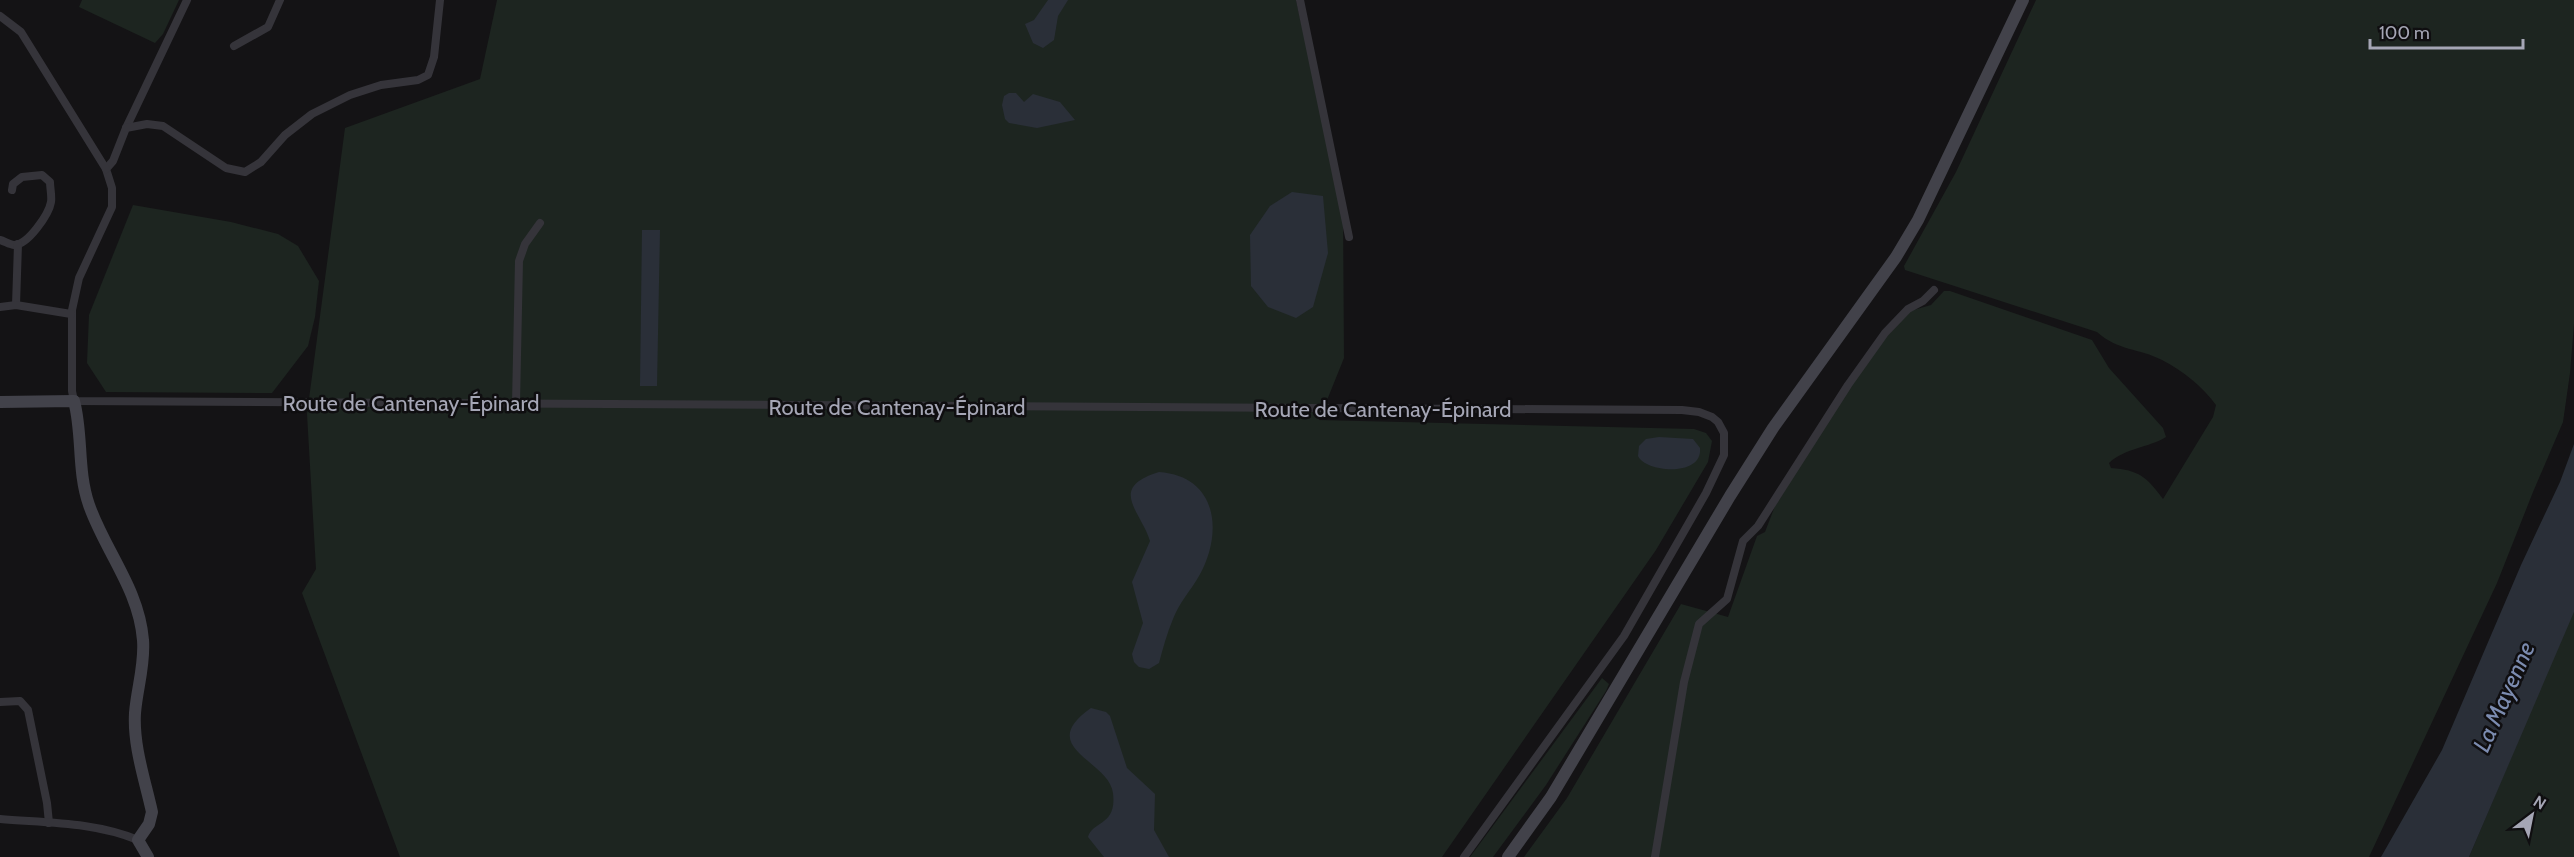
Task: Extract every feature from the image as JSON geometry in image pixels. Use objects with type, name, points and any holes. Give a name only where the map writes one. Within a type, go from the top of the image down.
[{"type":"main road","points":[[1508,857],[1551,797],[1767,438],[1913,230],[2023,0]]},
{"type":"main road","points":[[0,402],[74,400],[82,481],[89,504],[136,606],[143,639],[143,665],[135,712],[135,737],[152,812],[149,824],[138,840],[148,857]]},
{"type":"street","points":[[106,169],[113,161],[126,128],[187,0]]},
{"type":"street","points":[[234,46],[268,27],[280,0]]},
{"type":"street","points":[[126,128],[147,124],[163,126],[226,168],[245,172],[261,162],[285,135],[312,114],[350,95],[381,85],[418,80],[428,75],[434,57],[440,0]]},
{"type":"street","points":[[1300,0],[1349,237]]},
{"type":"street","points":[[0,16],[21,32],[106,169],[112,188],[112,207],[80,278],[71,315],[74,400]]},
{"type":"street","points":[[0,240],[14,245],[18,244],[35,231],[46,216],[51,202],[50,182],[42,175],[22,177],[13,184],[12,190]]},
{"type":"street","points":[[516,403],[519,261],[525,244],[540,223]]},
{"type":"street","points":[[16,304],[18,244]]},
{"type":"street","points":[[1655,857],[1684,682],[1700,624],[1727,599],[1743,541],[1758,526],[1854,376],[1885,333],[1908,309],[1923,301],[1934,290]]},
{"type":"street","points":[[0,307],[16,304],[71,315]]},
{"type":"street","name":"Route de Cantenay-Épinard","points":[[74,400],[1682,410],[1699,412],[1718,422],[1724,433],[1724,456],[1706,494],[1624,636],[1464,857]]},
{"type":"street","points":[[0,702],[20,701],[28,711],[49,823]]},
{"type":"street","points":[[0,819],[98,827],[138,840]]},
{"type":"shaded area","points":[[82,0],[179,0],[163,34],[155,43],[79,7]]},
{"type":"shaded area","points":[[497,0],[1296,0],[1343,209],[1344,358],[1319,420],[1694,429],[1706,433],[1712,441],[1708,462],[1656,550],[1442,857],[400,857],[302,593],[316,569],[307,414],[345,128],[480,79]]},
{"type":"shaded area","points":[[2036,0],[2574,0],[2574,324],[2563,422],[2497,583],[2369,857],[1524,857],[1567,798],[1681,604],[1728,617],[1757,536],[1765,532],[1775,506],[1849,387],[1882,342],[1910,311],[1931,305],[1944,291],[1950,291],[2092,340],[2109,368],[2163,428],[2166,437],[2122,454],[2109,463],[2111,468],[2142,476],[2163,499],[2213,417],[2216,405],[2211,398],[2192,380],[2162,360],[2113,343],[2097,332],[1905,270],[1904,266],[1956,172]]},
{"type":"shaded area","points":[[133,205],[231,222],[278,234],[298,246],[319,281],[315,317],[308,346],[272,393],[106,392],[87,363],[89,315]]},
{"type":"shaded area","points":[[2574,612],[2574,857],[2469,857],[2566,627]]},
{"type":"shaded area","points":[[1602,678],[1609,684],[1606,691],[1546,785],[1493,857],[1470,857]]},
{"type":"water","points":[[1048,0],[1068,0],[1058,16],[1054,40],[1043,48],[1033,43],[1025,24],[1034,20]]},
{"type":"water","points":[[1016,93],[1024,102],[1033,94],[1060,102],[1075,120],[1037,128],[1009,123],[1005,119],[1002,105],[1004,96]]},
{"type":"water","points":[[1292,192],[1323,196],[1328,253],[1313,307],[1296,318],[1268,307],[1251,286],[1250,235],[1270,206]]},
{"type":"water","points":[[642,230],[660,230],[657,386],[640,386]]},
{"type":"water","points":[[1659,437],[1693,439],[1700,448],[1699,457],[1693,464],[1673,469],[1662,469],[1643,462],[1638,456],[1639,446],[1646,439]]},
{"type":"water","name":"La Mayenne","points":[[2574,444],[2574,612],[2469,857],[2381,857],[2442,750],[2521,565],[2560,482]]},
{"type":"water","points":[[1159,472],[1178,476],[1193,484],[1204,495],[1213,525],[1207,559],[1176,613],[1159,663],[1149,669],[1139,667],[1134,662],[1132,654],[1143,623],[1132,582],[1150,541],[1135,510],[1131,493],[1134,485],[1143,478]]},
{"type":"water","points":[[1091,708],[1106,712],[1110,716],[1127,768],[1155,794],[1154,830],[1169,857],[1104,857],[1088,837],[1108,817],[1113,804],[1113,793],[1109,782],[1072,744],[1070,734],[1075,722]]}]
